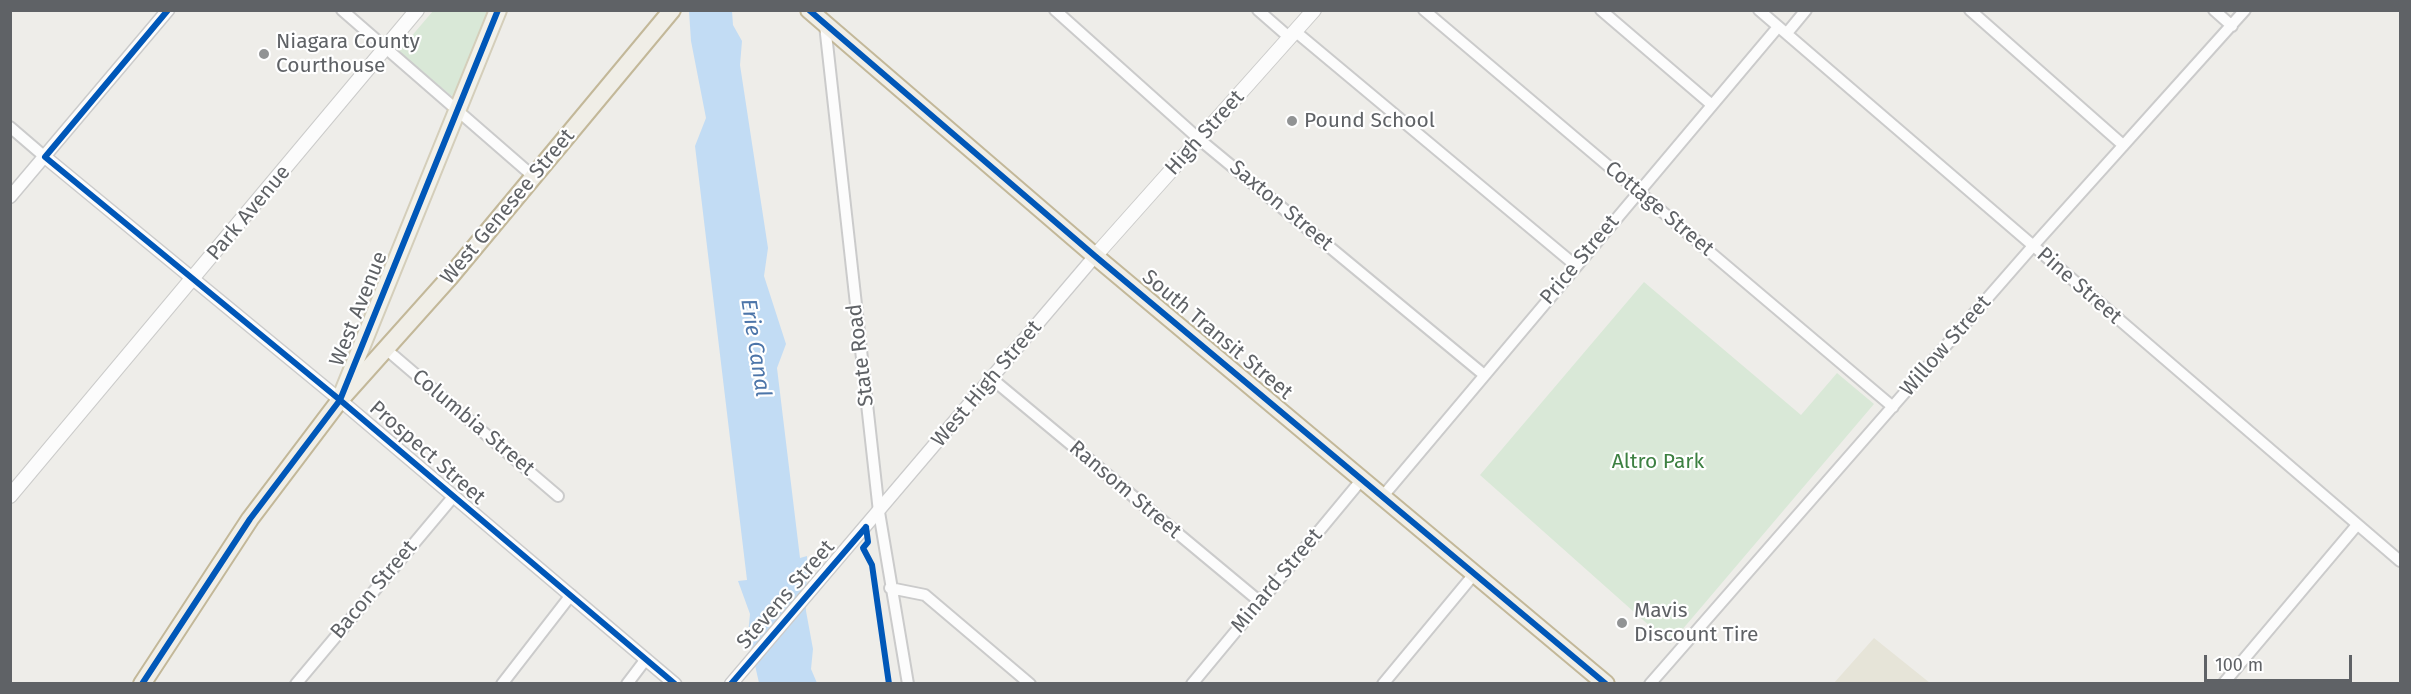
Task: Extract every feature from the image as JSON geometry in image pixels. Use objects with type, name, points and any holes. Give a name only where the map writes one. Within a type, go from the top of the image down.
[{"type":"highway","name":"South Transit Street","points":[[809,10],[1095,256],[1363,478],[1606,684]]},
{"type":"highway","name":"West Genesee Street","points":[[340,400],[387,350],[672,11]]},
{"type":"highway","name":"West Avenue","points":[[142,684],[249,519],[340,400]]},
{"type":"main road","name":"Park Avenue","points":[[10,496],[194,280],[417,10]]},
{"type":"main road","name":"West Avenue","points":[[340,400],[498,10]]},
{"type":"main road","name":"High Street","points":[[1095,256],[1314,10]]},
{"type":"street","points":[[10,197],[168,10]]},
{"type":"street","points":[[342,10],[534,177]]},
{"type":"street","name":"Saxton Street","points":[[1055,10],[1199,139],[1483,374]]},
{"type":"street","points":[[1258,10],[1293,34],[1575,265]]},
{"type":"street","name":"Cottage Street","points":[[1424,10],[1893,407]]},
{"type":"street","points":[[1601,10],[1712,105]]},
{"type":"street","name":"Pine Street","points":[[1759,10],[2400,561]]},
{"type":"street","name":"Price Street","points":[[1383,496],[1483,374],[1712,105],[1782,30],[1806,10]]},
{"type":"street","points":[[1970,10],[2123,145]]},
{"type":"street","points":[[2214,10],[2232,26]]},
{"type":"street","name":"Willow Street","points":[[1650,684],[2033,246],[2245,10]]},
{"type":"street","name":"State Road","points":[[825,24],[879,512],[908,684]]},
{"type":"street","name":"Prospect Street","points":[[10,127],[340,400],[675,684]]},
{"type":"street","name":"West High Street","points":[[879,512],[1095,256]]},
{"type":"street","name":"Columbia Street","points":[[387,350],[558,496]]},
{"type":"street","name":"Ransom Street","points":[[991,378],[1259,601]]},
{"type":"street","name":"Minard Street","points":[[1192,684],[1363,478]]},
{"type":"street","name":"Bacon Street","points":[[296,684],[453,497]]},
{"type":"street","name":"Stevens Street","points":[[732,683],[879,512]]},
{"type":"street","points":[[2223,684],[2357,525]]},
{"type":"street","points":[[1383,684],[1475,573]]},
{"type":"street","points":[[890,588],[925,595],[1030,684]]},
{"type":"street","points":[[502,684],[571,595]]},
{"type":"street","points":[[627,684],[646,659]]},
{"type":"shaded area","points":[[1874,638],[1930,683],[1834,683]]},
{"type":"green space","points":[[433,11],[489,11],[453,97],[398,52]]},
{"type":"green space","name":"Altro Park","points":[[1644,282],[1801,415],[1837,373],[1874,404],[1670,644],[1480,475]]},
{"type":"water","name":"Erie Canal","points":[[689,11],[732,11],[733,25],[742,41],[740,65],[768,248],[764,276],[786,344],[777,368],[800,558],[807,556],[806,611],[813,649],[811,669],[817,683],[759,683],[748,634],[750,614],[738,581],[747,580],[695,146],[706,118],[691,41]]},
{"type":"cycle path","points":[[168,10],[45,157],[340,400],[675,684]]},
{"type":"cycle path","points":[[142,684],[250,519],[340,400],[498,10]]},
{"type":"cycle path","points":[[809,10],[1095,256],[1606,684]]},
{"type":"cycle path","points":[[866,527],[868,542],[863,548],[872,565],[889,684]]},
{"type":"cycle path","points":[[731,684],[866,527]]},
{"type":"place","name":"Niagara County Courthouse","points":[[264,54]]},
{"type":"place","name":"Pound School","points":[[1292,121]]},
{"type":"place","name":"Mavis Discount Tire","points":[[1622,623]]}]
